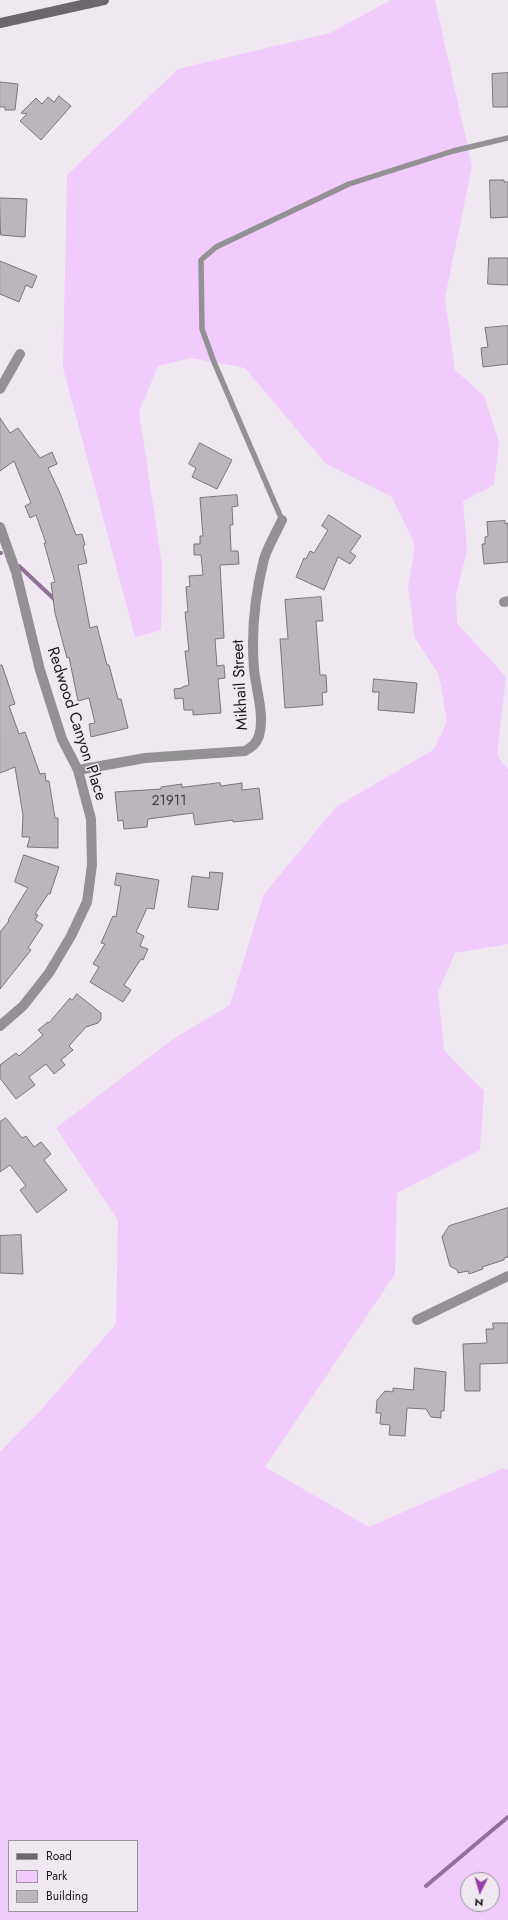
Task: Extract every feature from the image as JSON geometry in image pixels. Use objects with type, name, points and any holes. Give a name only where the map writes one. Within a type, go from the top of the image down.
[{"type":"main road","points":[[0,23],[104,0]]},
{"type":"street","points":[[0,389],[20,354]]},
{"type":"street","name":"Mikhail Street","points":[[78,770],[145,758],[245,751],[253,746],[259,736],[261,721],[254,669],[253,635],[255,611],[265,558],[282,520]]},
{"type":"street","name":"Redwood Canyon Place","points":[[0,527],[16,572],[40,670],[62,739],[78,770],[91,819],[92,865],[87,902],[72,936],[49,973],[22,1006],[0,1026]]},
{"type":"street","points":[[417,1320],[508,1276]]},
{"type":"lane","points":[[282,520],[214,362],[202,329],[201,260],[216,247],[349,184],[453,151],[508,138]]},
{"type":"green space","points":[[391,0],[435,0],[472,166],[445,298],[455,370],[484,396],[499,442],[494,485],[463,501],[467,550],[456,595],[457,623],[506,677],[497,755],[508,770],[508,944],[455,953],[438,992],[444,1050],[484,1091],[480,1150],[397,1193],[395,1274],[265,1467],[369,1527],[504,1468],[508,1470],[508,1920],[0,1920],[0,1452],[40,1411],[116,1324],[118,1220],[56,1128],[173,1039],[230,1005],[264,894],[336,807],[433,750],[447,722],[439,675],[415,638],[408,587],[415,545],[392,497],[325,463],[245,368],[191,358],[158,366],[139,412],[162,564],[161,630],[135,637],[63,368],[67,175],[178,69],[330,33]]},
{"type":"building","points":[[508,73],[508,107],[493,107],[492,74]]},
{"type":"building","points":[[0,82],[18,84],[15,110],[5,110],[5,107],[0,107]]},
{"type":"building","points":[[59,96],[71,106],[41,140],[20,121],[27,114],[21,113],[36,98],[42,104],[48,97],[54,102]]},
{"type":"building","points":[[490,180],[504,180],[504,182],[508,182],[508,217],[491,218]]},
{"type":"building","points":[[0,198],[27,199],[25,237],[1,235]]},
{"type":"building","points":[[489,258],[508,258],[508,285],[488,284]]},
{"type":"building","points":[[0,261],[37,276],[32,288],[26,285],[19,302],[0,294]]},
{"type":"building","points":[[508,326],[508,364],[483,367],[481,348],[488,347],[485,328]]},
{"type":"building","points":[[0,418],[10,433],[18,428],[40,458],[52,452],[57,464],[48,468],[60,493],[76,535],[82,534],[85,545],[83,546],[87,563],[78,565],[90,628],[97,626],[107,665],[109,665],[118,699],[121,699],[128,728],[91,737],[89,724],[95,723],[89,698],[78,701],[69,657],[67,658],[55,613],[51,583],[55,582],[44,543],[46,543],[36,515],[30,518],[25,506],[31,503],[14,461],[0,471]]},
{"type":"building","points":[[200,443],[232,460],[217,489],[192,477],[196,468],[189,464]]},
{"type":"building","points":[[237,495],[238,506],[232,507],[233,525],[230,525],[231,551],[238,551],[239,564],[220,565],[224,638],[215,639],[217,666],[224,665],[225,678],[218,679],[221,713],[193,715],[193,710],[184,710],[183,698],[175,699],[174,689],[189,685],[185,651],[189,651],[185,612],[188,612],[186,587],[190,586],[189,576],[203,575],[201,555],[194,555],[194,544],[200,544],[200,536],[203,536],[200,498]]},
{"type":"building","points":[[329,515],[361,536],[350,552],[356,556],[350,564],[338,557],[324,590],[296,577],[304,558],[306,559],[310,551],[314,553],[328,530],[322,526]]},
{"type":"building","points":[[505,521],[505,524],[508,523],[508,562],[484,564],[482,544],[485,544],[485,537],[488,536],[487,522]]},
{"type":"building","points":[[321,597],[323,621],[316,621],[320,675],[326,675],[327,692],[322,693],[323,705],[285,708],[280,639],[288,639],[285,600]]},
{"type":"building","points":[[0,665],[2,665],[15,704],[9,706],[19,734],[25,732],[40,774],[45,773],[46,781],[49,781],[55,818],[58,818],[58,848],[27,847],[30,837],[22,837],[23,815],[15,767],[0,773]]},
{"type":"building","points":[[374,679],[417,683],[414,713],[378,710],[379,692],[373,692]]},
{"type":"building","points":[[220,783],[221,786],[242,783],[242,790],[259,788],[263,819],[233,822],[233,820],[195,825],[193,813],[148,819],[147,827],[124,829],[123,820],[118,821],[115,792],[161,789],[161,787],[182,784],[182,787]]},
{"type":"building","points":[[24,855],[59,867],[50,894],[48,894],[35,914],[38,915],[35,920],[43,925],[28,948],[31,950],[0,989],[0,932],[9,921],[8,920],[28,888],[15,882]]},
{"type":"building","points":[[210,872],[223,873],[218,910],[188,907],[192,876],[209,878]]},
{"type":"building","points":[[117,873],[159,880],[154,909],[147,908],[136,932],[144,936],[140,946],[148,949],[143,960],[141,959],[124,985],[131,990],[123,1002],[90,982],[99,967],[93,964],[105,944],[101,943],[113,916],[116,917],[121,886],[115,885]]},
{"type":"building","points":[[77,994],[101,1013],[101,1019],[98,1023],[86,1027],[69,1046],[73,1050],[61,1060],[65,1065],[54,1074],[46,1064],[29,1077],[35,1085],[16,1099],[0,1078],[0,1065],[16,1053],[19,1056],[43,1035],[38,1030],[48,1022],[49,1023],[70,998],[72,1000]]},
{"type":"building","points":[[6,1118],[22,1138],[26,1136],[34,1147],[41,1142],[51,1154],[44,1160],[67,1190],[37,1213],[20,1190],[26,1186],[10,1165],[0,1172],[0,1122]]},
{"type":"building","points":[[508,1208],[508,1257],[504,1258],[504,1260],[482,1267],[483,1269],[469,1274],[468,1271],[458,1273],[457,1270],[450,1266],[442,1237],[449,1226]]},
{"type":"building","points":[[21,1235],[23,1274],[0,1273],[0,1236]]},
{"type":"building","points":[[493,1323],[508,1323],[508,1363],[480,1364],[480,1391],[465,1391],[463,1344],[487,1343],[486,1329],[493,1329]]},
{"type":"building","points":[[415,1368],[446,1372],[444,1411],[441,1411],[441,1418],[431,1417],[426,1409],[407,1408],[405,1436],[389,1435],[390,1425],[380,1424],[381,1413],[376,1413],[377,1400],[385,1391],[393,1392],[393,1388],[413,1390]]},
{"type":"waterway","points":[[19,566],[54,599]]},
{"type":"waterway","points":[[426,1886],[508,1817]]}]
